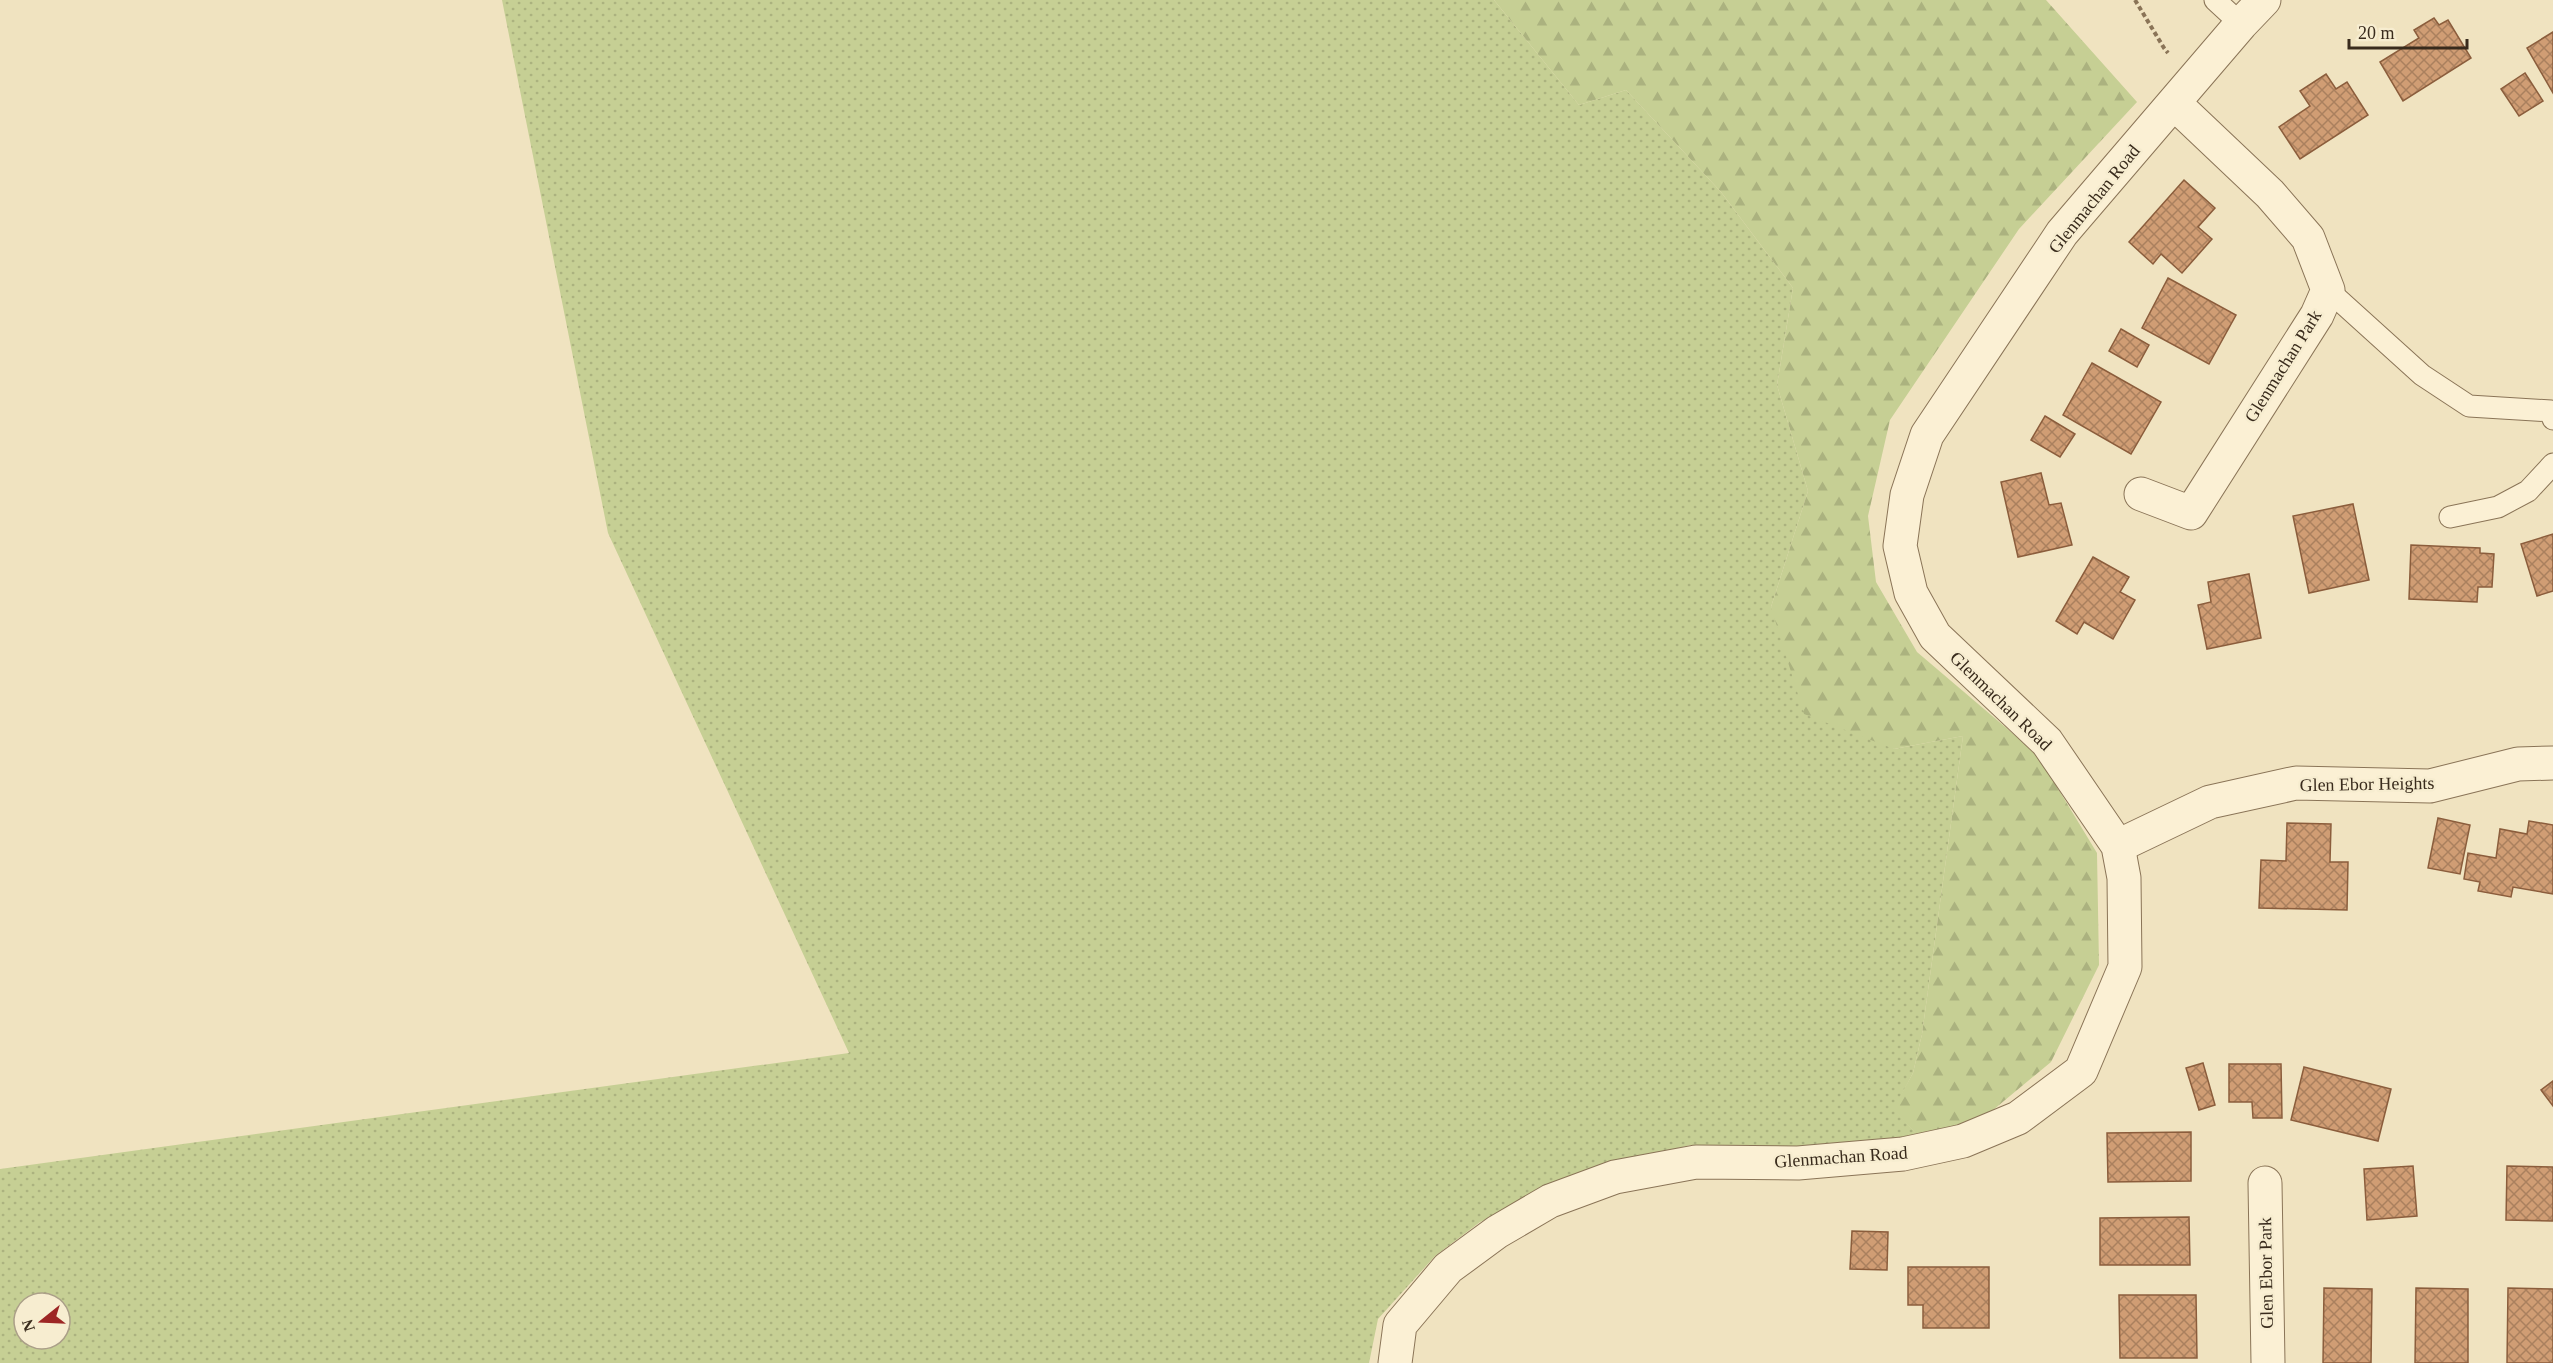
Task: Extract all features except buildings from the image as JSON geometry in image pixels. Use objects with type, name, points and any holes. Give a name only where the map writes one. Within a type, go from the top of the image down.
[{"type":"street","name":"Glenmachan Road","points":[[1395,1363],[1400,1325],[1448,1268],[1497,1232],[1550,1201],[1615,1177],[1696,1162],[1798,1163],[1902,1154],[1963,1141],[2018,1118],[2081,1071],[2125,967],[2124,878],[2118,846],[2047,742],[1935,636],[1911,593],[1900,546],[1907,495],[1927,435],[2062,233],[2264,0]]},
{"type":"street","name":"Glenmachan Park","points":[[2141,494],[2191,513],[2317,315],[2328,290],[2308,238],[2270,194],[2174,103]]},
{"type":"street","name":"Glen Ebor Heights","points":[[2118,846],[2210,802],[2296,783],[2430,786],[2518,764],[2553,763]]},
{"type":"street","name":"Glen Ebor Park","points":[[2265,1183],[2268,1363]]},
{"type":"lane","points":[[2215,0],[2241,24]]},
{"type":"lane","points":[[2328,290],[2422,375],[2469,406],[2551,411],[2553,418]]},
{"type":"lane","points":[[2450,518],[2498,507],[2528,491],[2553,464]]},
{"type":"path","points":[[2135,0],[2164,48],[2196,77]]},
{"type":"green space","points":[[502,0],[1494,0],[1579,105],[1626,90],[1721,192],[1793,288],[1777,385],[1808,491],[1771,607],[1894,749],[1963,736],[1922,1034],[1913,1073],[1894,1109],[1921,1139],[1793,1150],[1690,1145],[1609,1166],[1480,1222],[1435,1256],[1378,1319],[1369,1363],[0,1363],[0,1169],[849,1053],[608,533]]},
{"type":"green space","points":[[1494,0],[2046,0],[2137,102],[2019,229],[1890,420],[1868,516],[1876,582],[1917,652],[2037,754],[2097,853],[2099,965],[2051,1062],[1987,1115],[1921,1139],[1893,1109],[1913,1073],[1922,1034],[1963,736],[1894,749],[1804,714],[1771,607],[1808,491],[1777,385],[1793,288],[1721,192],[1626,90],[1579,105]]}]
